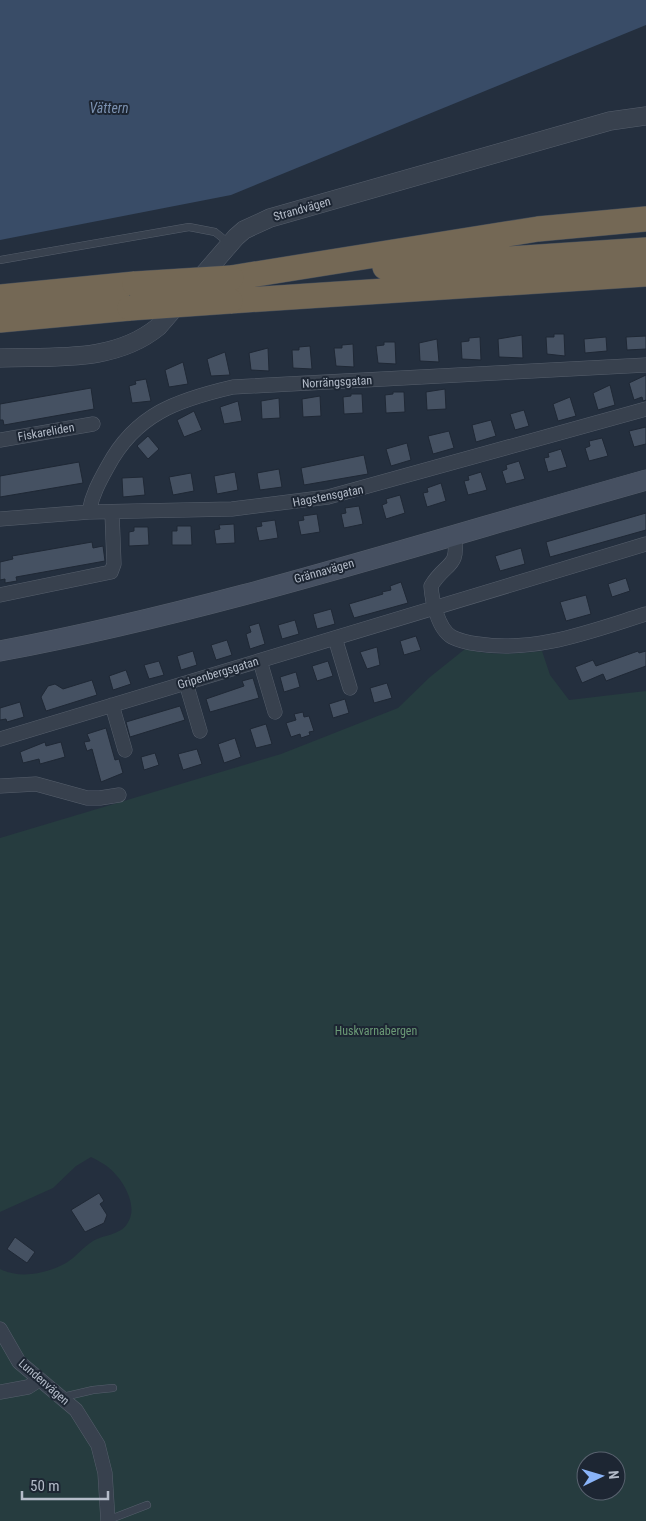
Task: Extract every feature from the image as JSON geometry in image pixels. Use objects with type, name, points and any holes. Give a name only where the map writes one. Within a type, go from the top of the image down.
[{"type":"highway","points":[[0,320],[130,308],[528,230],[646,219]]},
{"type":"highway","points":[[230,289],[646,250]]},
{"type":"highway","points":[[496,284],[646,274]]},
{"type":"highway","points":[[0,297],[135,284],[230,289],[496,284],[646,288]]},
{"type":"main road","name":"Grännavägen","points":[[0,651],[66,639],[169,615],[646,480]]},
{"type":"street","name":"Strandvägen","points":[[0,358],[106,352],[144,338],[158,327],[244,230],[270,218],[610,121],[646,116]]},
{"type":"street","name":"Norrängsgatan","points":[[89,512],[92,495],[114,454],[133,430],[152,415],[202,394],[233,387],[646,365]]},
{"type":"street","name":"Hagstensgatan","points":[[0,519],[89,512],[232,509],[328,497],[646,409]]},
{"type":"street","name":"Fiskareliden","points":[[0,440],[93,424]]},
{"type":"street","points":[[0,595],[111,572],[114,564],[112,513]]},
{"type":"street","points":[[454,535],[457,552],[454,562],[437,576],[431,586],[444,630],[452,637],[469,643],[520,647],[545,644],[646,614]]},
{"type":"street","name":"Gripenbergsgatan","points":[[0,739],[646,544]]},
{"type":"street","points":[[335,638],[350,688]]},
{"type":"street","points":[[260,661],[275,712]]},
{"type":"street","points":[[186,683],[200,731]]},
{"type":"street","points":[[112,705],[125,750]]},
{"type":"street","points":[[0,786],[36,784],[87,798],[119,795]]},
{"type":"street","name":"Lundenvägen","points":[[0,1329],[19,1362],[63,1397],[76,1410],[98,1445],[105,1473],[108,1520]]},
{"type":"street","points":[[0,1392],[28,1388],[40,1380]]},
{"type":"lane","points":[[0,260],[189,227],[215,232],[230,244]]},
{"type":"lane","points":[[63,1397],[93,1390],[113,1388]]},
{"type":"lane","points":[[108,1520],[147,1504]]},
{"type":"green space","name":"Huskvarnabergen","points":[[465,649],[484,653],[504,654],[542,651],[550,675],[569,700],[646,691],[646,1521],[0,1521],[0,1269],[16,1274],[33,1274],[58,1267],[70,1261],[93,1241],[116,1233],[124,1228],[130,1217],[131,1209],[128,1193],[119,1178],[108,1167],[91,1157],[76,1166],[53,1188],[0,1212],[0,838],[281,754],[398,708],[430,677]]},
{"type":"water","name":"Vättern","points":[[0,0],[646,0],[646,25],[231,195],[0,240]]},
{"type":"building","points":[[554,334],[564,334],[565,356],[547,354],[546,337],[554,337]]},
{"type":"building","points":[[522,335],[523,358],[499,357],[498,339]]},
{"type":"building","points":[[646,336],[646,349],[627,350],[626,337]]},
{"type":"building","points":[[480,337],[481,360],[462,359],[461,342],[469,341],[469,338]]},
{"type":"building","points":[[606,337],[607,351],[585,353],[584,339]]},
{"type":"building","points":[[437,339],[439,362],[420,361],[419,343]]},
{"type":"building","points":[[384,342],[395,342],[396,364],[378,363],[376,346],[384,345]]},
{"type":"building","points":[[353,344],[354,367],[336,366],[334,348],[342,348],[342,345]]},
{"type":"building","points":[[310,346],[312,369],[293,368],[292,350],[299,350],[299,347]]},
{"type":"building","points":[[268,348],[269,371],[251,370],[249,353]]},
{"type":"building","points":[[225,352],[230,375],[211,376],[207,359]]},
{"type":"building","points":[[183,362],[188,384],[169,387],[165,370]]},
{"type":"building","points":[[646,375],[646,400],[643,401],[642,397],[634,400],[629,383]]},
{"type":"building","points":[[146,379],[151,401],[132,403],[129,386],[136,384],[135,381]]},
{"type":"building","points":[[610,385],[615,405],[598,410],[593,393]]},
{"type":"building","points":[[91,388],[94,409],[4,425],[3,420],[0,420],[0,404]]},
{"type":"building","points":[[445,389],[446,409],[427,410],[426,392]]},
{"type":"building","points":[[393,392],[404,392],[405,412],[386,413],[385,395],[393,394]]},
{"type":"building","points":[[351,394],[362,394],[363,413],[344,414],[343,397],[351,396]]},
{"type":"building","points":[[320,396],[321,416],[303,417],[302,399]]},
{"type":"building","points":[[570,397],[576,416],[558,421],[553,404]]},
{"type":"building","points":[[279,398],[280,418],[262,419],[261,401]]},
{"type":"building","points":[[238,401],[242,421],[224,424],[220,407]]},
{"type":"building","points":[[524,410],[529,426],[515,430],[510,414]]},
{"type":"building","points":[[194,411],[202,430],[184,437],[177,420]]},
{"type":"building","points":[[491,420],[496,436],[476,442],[472,425]]},
{"type":"building","points":[[646,427],[646,444],[634,447],[629,431]]},
{"type":"building","points":[[449,431],[454,448],[433,454],[428,436]]},
{"type":"building","points":[[148,436],[159,449],[148,459],[137,446]]},
{"type":"building","points":[[602,438],[608,456],[589,461],[585,448],[590,446],[589,441]]},
{"type":"building","points":[[407,443],[411,460],[391,466],[386,449]]},
{"type":"building","points":[[561,449],[567,467],[548,472],[544,458],[549,457],[548,453]]},
{"type":"building","points":[[364,455],[368,474],[304,485],[301,468]]},
{"type":"building","points":[[519,461],[525,479],[506,484],[502,471],[507,469],[506,465]]},
{"type":"building","points":[[79,462],[83,483],[0,497],[0,476]]},
{"type":"building","points":[[279,469],[282,487],[260,490],[257,473]]},
{"type":"building","points":[[235,472],[238,490],[217,494],[214,476]]},
{"type":"building","points":[[481,472],[487,490],[468,495],[464,481],[469,480],[468,476]]},
{"type":"building","points":[[191,473],[194,491],[173,495],[169,477]]},
{"type":"building","points":[[143,477],[145,495],[123,497],[122,478]]},
{"type":"building","points":[[441,483],[446,501],[427,507],[423,493],[428,492],[427,488]]},
{"type":"building","points":[[400,495],[405,513],[386,519],[382,505],[387,503],[386,499]]},
{"type":"building","points":[[359,506],[363,524],[344,528],[341,514],[346,513],[345,508]]},
{"type":"building","points":[[646,513],[646,530],[550,557],[546,542]]},
{"type":"building","points":[[317,514],[320,532],[301,535],[298,521],[304,520],[303,516]]},
{"type":"building","points":[[275,520],[278,538],[259,541],[256,527],[262,526],[261,522]]},
{"type":"building","points":[[234,524],[235,543],[216,544],[214,530],[220,529],[219,525]]},
{"type":"building","points":[[177,526],[191,526],[192,545],[172,545],[172,531],[177,531]]},
{"type":"building","points":[[134,527],[148,527],[149,545],[129,546],[129,532],[134,531]]},
{"type":"building","points":[[92,542],[93,548],[103,546],[105,561],[16,577],[17,581],[5,583],[5,579],[0,580],[0,562],[13,559],[12,556]]},
{"type":"building","points":[[521,548],[525,564],[500,571],[495,556]]},
{"type":"building","points":[[626,578],[630,591],[612,597],[608,584]]},
{"type":"building","points":[[401,582],[408,603],[354,618],[349,604],[383,594],[382,592],[391,590],[390,586]]},
{"type":"building","points":[[586,595],[591,614],[566,621],[560,602]]},
{"type":"building","points":[[331,609],[335,624],[317,629],[313,614]]},
{"type":"building","points":[[295,620],[299,634],[282,639],[278,625]]},
{"type":"building","points":[[259,623],[265,644],[250,649],[246,634],[251,632],[249,626]]},
{"type":"building","points":[[416,636],[421,650],[404,655],[400,641]]},
{"type":"building","points":[[227,640],[232,655],[216,660],[211,645]]},
{"type":"building","points":[[377,647],[380,665],[367,669],[360,652]]},
{"type":"building","points":[[193,651],[197,665],[181,670],[177,656]]},
{"type":"building","points":[[638,651],[639,653],[646,651],[646,666],[606,681],[603,674],[582,683],[575,667],[593,660],[596,666]]},
{"type":"building","points":[[159,661],[164,675],[149,679],[144,665]]},
{"type":"building","points":[[328,661],[333,676],[317,681],[312,666]]},
{"type":"building","points":[[126,670],[131,684],[113,690],[109,676]]},
{"type":"building","points":[[296,672],[300,687],[284,692],[280,677]]},
{"type":"building","points":[[253,678],[259,698],[210,712],[206,699],[244,686],[242,681]]},
{"type":"building","points":[[92,680],[97,695],[46,711],[41,697],[48,686],[55,684],[63,689]]},
{"type":"building","points":[[387,683],[392,698],[374,703],[370,688]]},
{"type":"building","points":[[345,699],[349,713],[333,718],[329,704]]},
{"type":"building","points":[[20,702],[24,717],[7,722],[6,719],[0,720],[0,708]]},
{"type":"building","points":[[180,706],[185,720],[130,737],[126,722]]},
{"type":"building","points":[[303,712],[304,717],[309,716],[314,731],[309,732],[310,735],[301,738],[300,734],[291,737],[286,723],[296,720],[294,714]]},
{"type":"building","points":[[266,724],[272,744],[256,748],[250,729]]},
{"type":"building","points":[[106,728],[115,760],[119,759],[123,773],[101,782],[92,749],[87,751],[84,742],[90,741],[87,734]]},
{"type":"building","points":[[235,738],[241,757],[224,763],[218,744]]},
{"type":"building","points":[[45,742],[46,746],[61,742],[65,757],[40,764],[39,759],[23,763],[20,752]]},
{"type":"building","points":[[197,749],[202,764],[183,770],[178,754]]},
{"type":"building","points":[[155,753],[159,765],[144,770],[141,757]]},
{"type":"building","points":[[99,1193],[104,1201],[100,1204],[107,1215],[104,1223],[85,1232],[71,1210]]},
{"type":"building","points":[[15,1237],[35,1252],[27,1263],[7,1249]]}]
